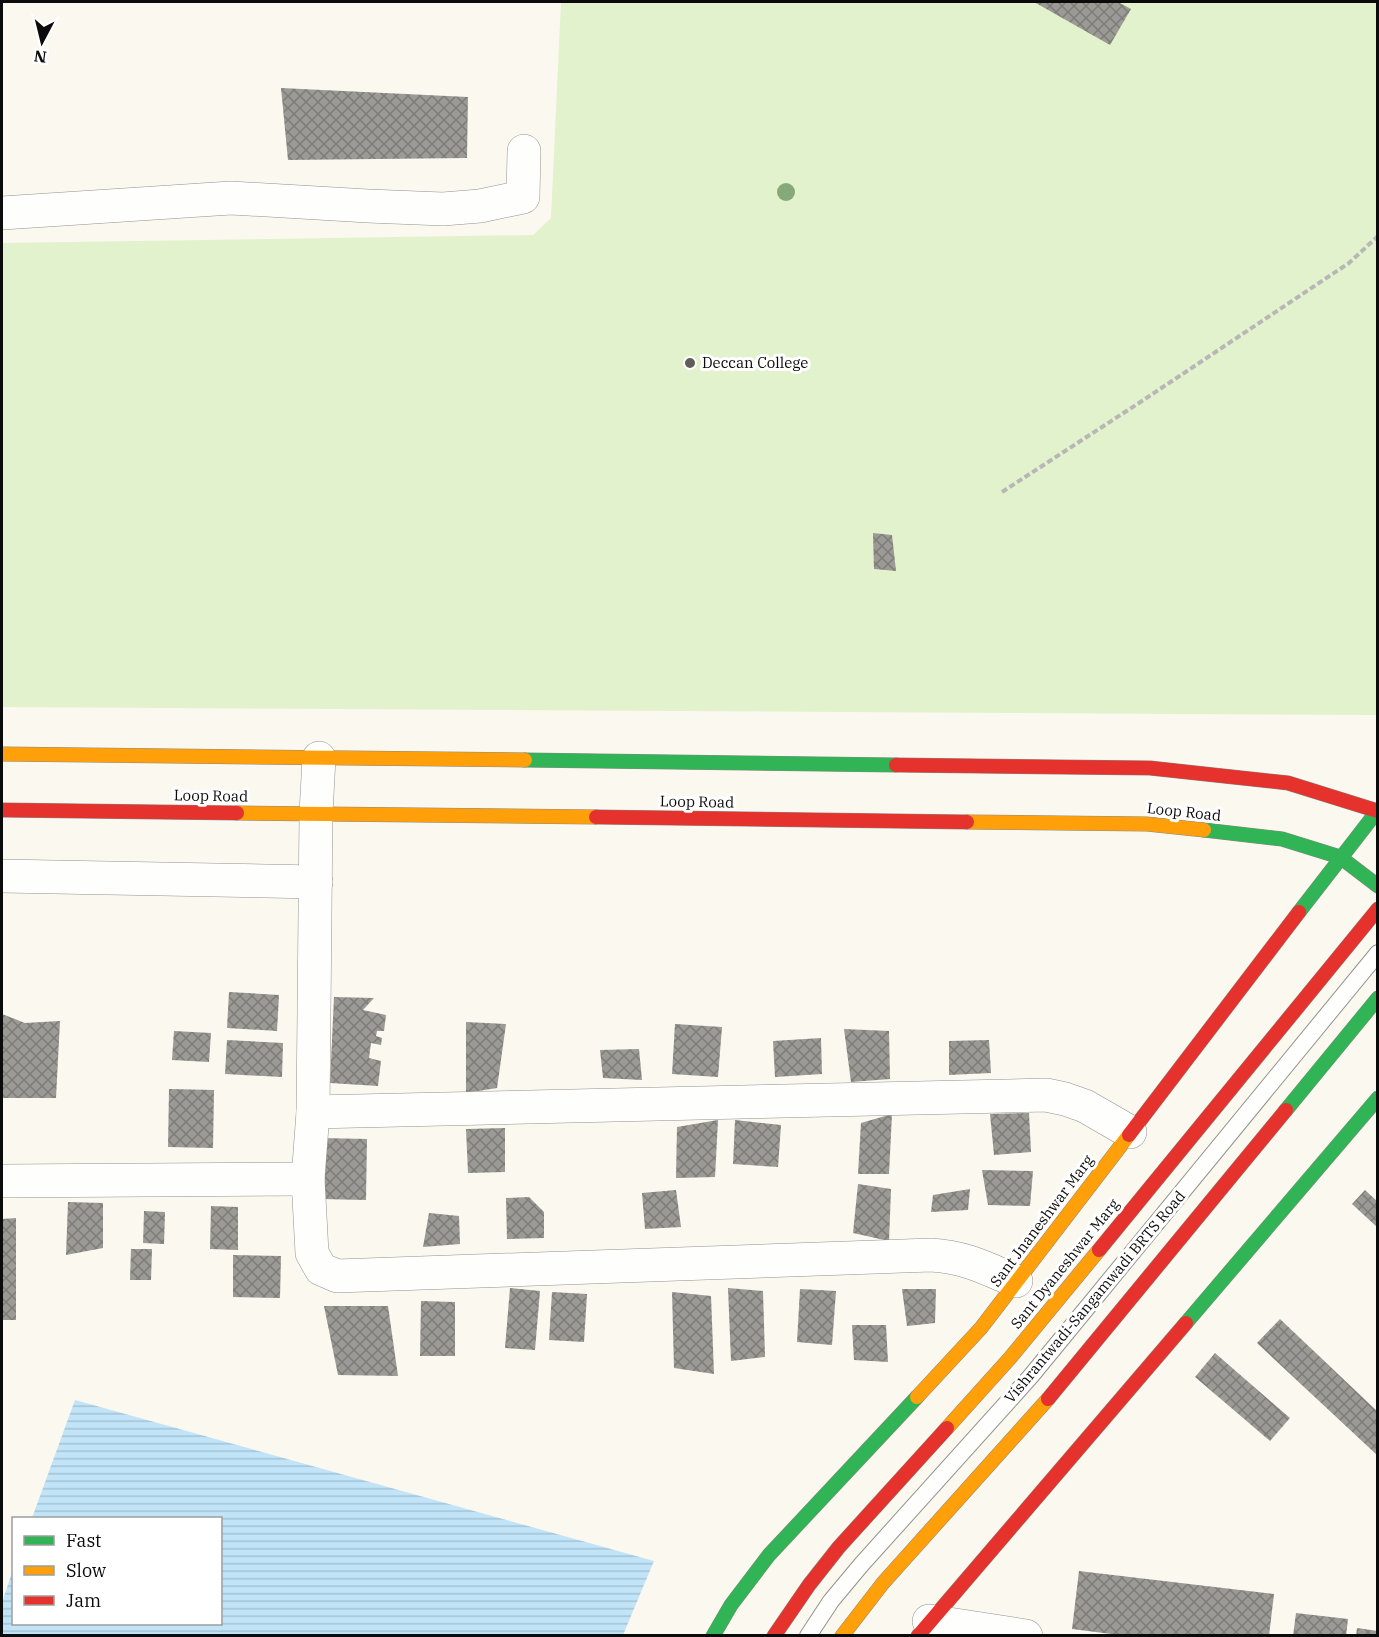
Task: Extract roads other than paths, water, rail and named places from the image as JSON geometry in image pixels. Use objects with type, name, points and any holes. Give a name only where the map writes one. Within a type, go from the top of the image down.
[{"type":"main road","points":[[2,754],[1149,768],[1288,783],[1377,810]]},
{"type":"main road","name":"Loop Road","points":[[2,810],[1147,824],[1282,839],[1340,857],[1377,886]]},
{"type":"main road","name":"Sant Jnaneshwar Marg","points":[[713,1635],[731,1605],[769,1555],[981,1328],[1377,810]]},
{"type":"main road","name":"Sant Dyaneshwar Marg","points":[[774,1635],[839,1547],[1010,1358],[1377,909]]},
{"type":"main road","points":[[842,1635],[882,1583],[1052,1395],[1377,998]]},
{"type":"main road","points":[[924,1628],[1377,1098]]},
{"type":"street","points":[[2,213],[231,198],[379,207],[443,209],[480,206],[523,197],[524,151]]},
{"type":"street","points":[[319,758],[316,814],[313,1112],[308,1179],[312,1253],[321,1269],[337,1276],[931,1255],[949,1256],[972,1262],[1016,1281]]},
{"type":"street","points":[[2,876],[316,882]]},
{"type":"street","points":[[313,1112],[1046,1095],[1085,1106],[1130,1132]]},
{"type":"street","points":[[2,1181],[308,1179]]},
{"type":"street","points":[[924,1628],[1026,1635]]},
{"type":"lane","name":"Vishrantwadi-Sangamwadi BRTS Road","points":[[808,1635],[861,1565],[1031,1376],[1377,953]]},
{"type":"water","points":[[75,1400],[654,1561],[623,1635],[2,1635],[2,1603],[12,1572],[12,1625],[222,1625],[222,1517],[32,1517]]},
{"type":"place","name":"Deccan College","points":[[690,363]]}]
